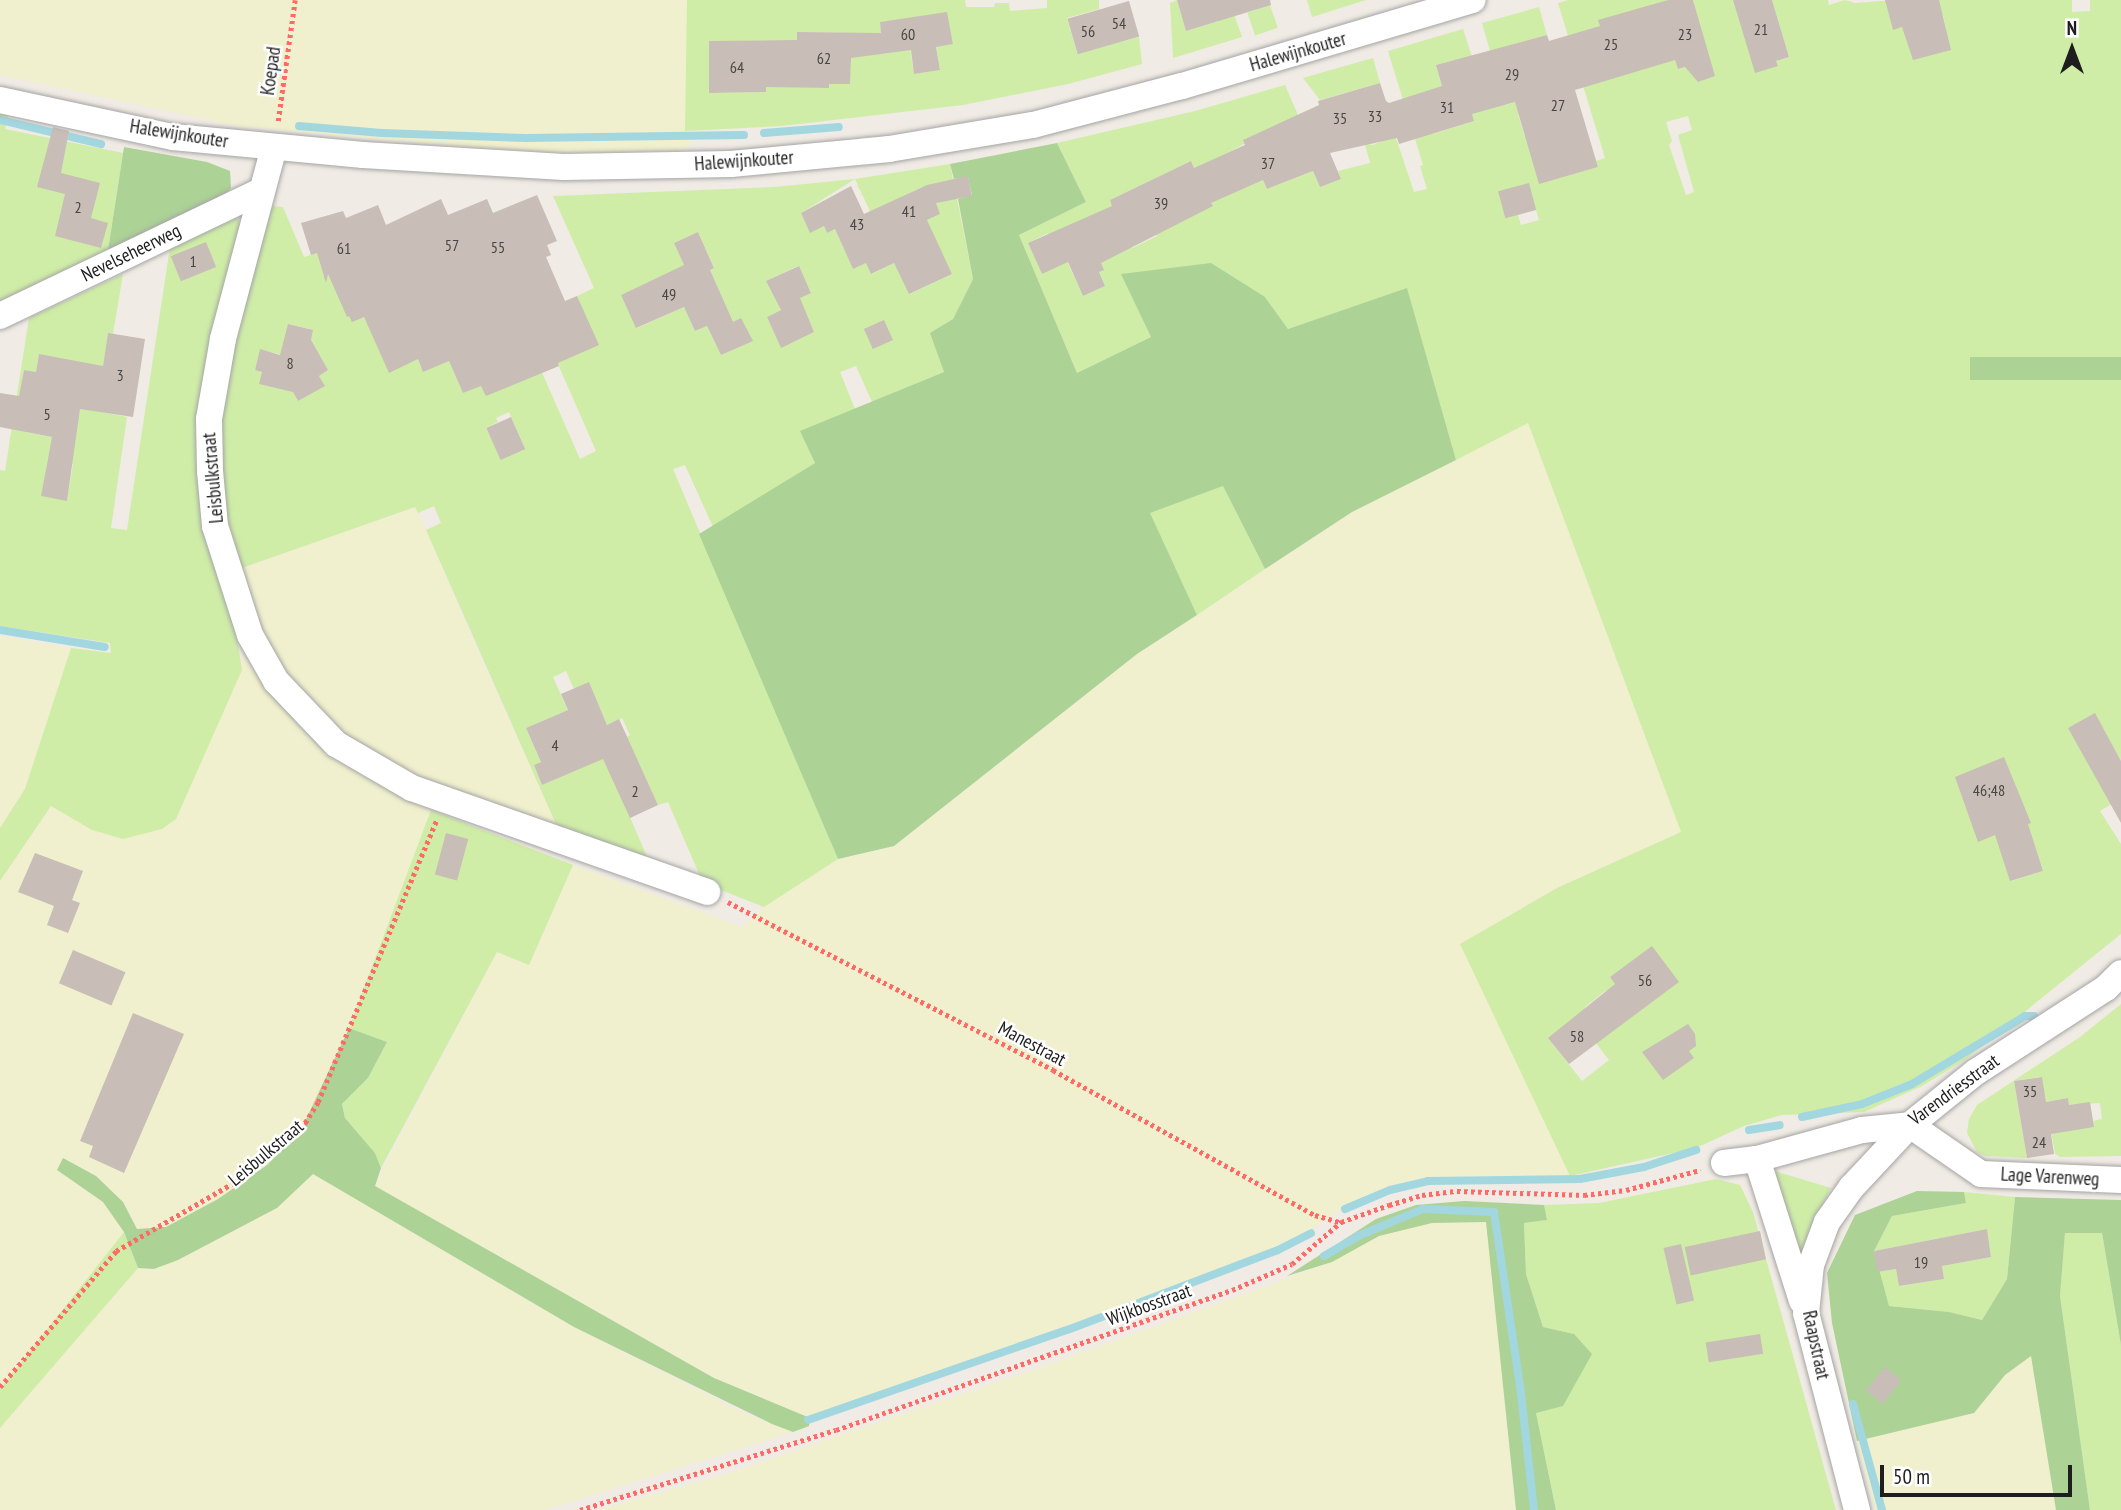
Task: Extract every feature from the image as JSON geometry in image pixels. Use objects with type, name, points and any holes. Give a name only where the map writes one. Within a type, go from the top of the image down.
[{"type":"street","name":"Halewijnkouter","points":[[0,100],[173,137],[363,156],[564,167],[731,164],[889,149],[1033,125],[1182,86],[1473,0]]},
{"type":"street","name":"Leisbulkstraat","points":[[274,146],[212,387],[209,458],[215,526],[250,635],[276,681],[336,744],[374,768],[444,801],[708,892]]},
{"type":"street","name":"Nevelseheerweg","points":[[0,316],[261,191]]},
{"type":"street","name":"Varendriesstraat","points":[[1724,1163],[1758,1158],[1862,1130],[1910,1125],[1976,1072],[2106,988],[2121,973]]},
{"type":"street","name":"Lage Varenweg","points":[[1910,1125],[1981,1174],[2121,1180]]},
{"type":"street","name":"Raapstraat","points":[[1857,1510],[1806,1313],[1811,1265],[1827,1222],[1852,1188],[1910,1125]]},
{"type":"street","points":[[1758,1158],[1806,1313]]},
{"type":"path","name":"Koepad","points":[[274,146],[295,0]]},
{"type":"path","name":"Leisbulkstraat","points":[[0,1387],[116,1251],[235,1182],[305,1123],[318,1102],[444,801]]},
{"type":"path","name":"Manestraat","points":[[708,892],[1053,1070],[1315,1214],[1341,1222]]},
{"type":"path","name":"Wijkbosstraat","points":[[580,1510],[836,1430],[1232,1290],[1292,1264],[1341,1222],[1422,1195],[1492,1191],[1546,1197],[1584,1195],[1626,1190],[1724,1163]]},
{"type":"green space","points":[[0,0],[687,0],[685,131],[693,141],[683,151],[554,155],[238,126],[0,75]]},
{"type":"green space","points":[[687,0],[965,0],[966,7],[994,7],[995,3],[1009,3],[1010,11],[1047,8],[1047,0],[1099,0],[1099,9],[1067,18],[1077,53],[1139,37],[1142,64],[1068,84],[963,105],[782,126],[685,131]],"holes":[[[931,15],[932,18],[947,15],[953,43],[936,45],[940,70],[914,74],[910,47],[884,54],[880,22]],[[797,32],[851,33],[850,84],[829,84],[828,88],[796,87]],[[709,41],[766,41],[766,92],[709,93]]]},
{"type":"green space","points":[[1177,0],[1186,31],[1219,21],[1229,0],[1242,37],[1173,58],[1170,3]]},
{"type":"green space","points":[[1307,0],[1366,0],[1312,17]]},
{"type":"green space","points":[[1568,0],[1668,0],[1659,3],[1678,69],[1690,66],[1693,76],[1701,81],[1712,75],[1693,0],[1733,0],[1778,65],[1776,61],[1789,57],[1772,0],[1828,0],[1829,5],[1845,0],[1855,3],[1895,0],[1886,3],[1893,29],[1904,27],[1908,39],[1946,28],[1943,15],[1926,20],[1920,0],[2072,0],[2072,12],[2090,11],[2090,0],[2121,0],[2121,761],[2095,714],[2121,798],[2100,811],[2121,844],[2121,934],[1966,1059],[1922,1086],[1864,1112],[1782,1115],[1744,1126],[1696,1148],[1570,1176],[1460,944],[1557,888],[1681,832],[1528,423],[1456,460],[1407,289],[1288,329],[1265,297],[1122,274],[1151,337],[1077,373],[1019,235],[1086,202],[1057,143],[1195,111],[1285,85],[1318,161],[1310,165],[1320,187],[1341,179],[1338,171],[1370,163],[1365,144],[1373,145],[1395,135],[1414,192],[1427,189],[1420,166],[1423,165],[1388,51],[1463,29],[1472,57],[1490,51],[1482,23],[1539,7],[1547,35],[1519,43],[1505,105],[1535,97],[1518,114],[1525,137],[1545,132],[1559,178],[1598,167],[1596,161],[1605,158],[1558,3]],"holes":[[[1455,60],[1474,121],[1433,134],[1442,86],[1436,65]],[[1688,116],[1692,130],[1678,135],[1694,192],[1686,195],[1669,145],[1672,141],[1666,122]],[[1287,120],[1311,172],[1267,189],[1263,180],[1242,189],[1226,154]],[[1191,161],[1212,206],[1153,227],[1157,236],[1132,248],[1110,200]],[[1529,186],[1539,220],[1521,225],[1515,205]],[[1048,233],[1062,264],[1042,274],[1028,243]],[[1056,237],[1103,270],[1099,272],[1105,286],[1083,296]],[[2036,851],[2043,871],[2011,881],[2004,862]],[[1618,987],[1637,1013],[1595,1042],[1609,1060],[1582,1081],[1548,1038],[1595,1020],[1585,1007],[1605,991],[1608,995]]]},
{"type":"green space","points":[[1270,5],[1278,28],[1255,36],[1247,13]]},
{"type":"green space","points":[[1373,58],[1380,83],[1320,100],[1303,78]]},
{"type":"green space","points":[[0,111],[9,113],[5,129],[123,153],[107,257],[0,306]]},
{"type":"green space","points":[[1057,143],[1086,202],[1019,235],[1077,373],[1151,337],[1121,274],[1211,263],[1265,297],[1288,329],[1407,288],[1456,460],[1352,512],[1265,569],[1223,486],[1150,513],[1197,615],[1137,654],[894,846],[838,859],[699,534],[815,463],[800,431],[944,372],[930,333],[953,319],[973,279],[958,199],[972,195],[968,177],[954,179],[950,164]]},
{"type":"green space","points":[[124,147],[207,162],[230,171],[231,188],[220,200],[107,257]]},
{"type":"green space","points":[[950,164],[973,279],[953,319],[931,333],[944,372],[872,402],[856,366],[840,372],[855,409],[801,431],[815,463],[713,527],[685,465],[673,469],[838,859],[764,907],[703,883],[668,802],[658,805],[638,761],[629,765],[619,742],[630,735],[622,718],[607,725],[589,683],[574,689],[566,671],[553,677],[576,729],[590,724],[648,859],[559,831],[426,530],[441,523],[434,506],[418,513],[415,507],[242,568],[227,518],[220,456],[223,395],[242,296],[270,206],[283,207],[304,257],[317,253],[324,276],[344,270],[351,293],[366,322],[373,318],[357,277],[364,274],[363,269],[366,267],[362,257],[358,258],[352,239],[365,235],[399,316],[388,320],[392,332],[405,328],[423,371],[449,361],[463,393],[482,385],[458,329],[463,326],[458,313],[452,315],[450,299],[446,300],[430,264],[448,256],[465,294],[478,288],[476,284],[484,280],[475,259],[467,262],[463,252],[486,243],[510,298],[527,291],[531,299],[542,294],[550,311],[566,304],[574,323],[586,318],[577,296],[594,288],[553,196],[774,187],[855,179]],"holes":[[[855,179],[894,263],[872,274],[866,263],[853,268],[835,229],[827,233],[824,226],[810,232],[801,213]],[[922,187],[927,196],[931,195],[940,214],[892,236],[879,208]],[[698,232],[714,267],[710,270],[719,291],[715,293],[740,346],[721,355],[707,326],[695,331],[684,307],[637,328],[621,295],[672,271],[678,283],[690,278],[674,243]],[[929,236],[933,244],[937,243],[952,274],[910,294],[894,263],[916,253],[912,244]],[[798,266],[811,292],[799,298],[814,332],[781,347],[767,317],[781,310],[766,281]],[[533,307],[596,451],[580,459],[525,334],[531,331],[522,312]],[[504,310],[528,373],[518,377],[491,316]],[[289,324],[313,330],[310,343],[328,370],[319,376],[324,386],[298,401],[292,390],[260,384],[262,372],[255,370],[260,350],[284,355]],[[509,412],[525,448],[502,459],[486,428],[498,422],[496,418]],[[563,712],[586,766],[542,785],[534,765],[541,762],[526,728]]]},
{"type":"green space","points":[[237,217],[242,229],[210,359],[235,626],[242,670],[176,819],[162,829],[123,839],[92,830],[51,806],[0,881],[0,828],[25,789],[71,648],[111,653],[110,643],[0,626],[0,470],[5,471],[29,318],[123,274],[113,334],[108,334],[96,411],[127,417],[111,528],[127,530],[170,247]],"holes":[[[39,354],[62,439],[25,432],[32,395],[20,392],[24,370],[36,372]],[[48,457],[73,464],[67,500],[42,496]]]},
{"type":"green space","points":[[1970,357],[2121,357],[2121,380],[1970,380]]},
{"type":"green space","points":[[1528,423],[1681,832],[1557,888],[1461,944],[1570,1176],[1439,1179],[1387,1188],[1348,1204],[1302,1236],[1254,1258],[810,1418],[714,1378],[374,1186],[497,952],[529,965],[573,865],[742,927],[764,907],[838,859],[894,846],[1137,654],[1352,512]]},
{"type":"green space","points":[[1223,486],[1265,569],[1197,615],[1149,513]]},
{"type":"green space","points":[[416,507],[559,831],[384,763],[322,716],[293,684],[270,652],[242,568]]},
{"type":"green space","points":[[0,636],[71,648],[25,789],[0,828]]},
{"type":"green space","points":[[241,652],[271,693],[343,764],[431,810],[349,1028],[300,1132],[267,1165],[218,1199],[166,1227],[137,1229],[123,1202],[96,1176],[63,1158],[57,1170],[103,1202],[124,1232],[0,1389],[0,881],[51,806],[92,830],[229,698],[242,670]]},
{"type":"green space","points":[[431,810],[573,865],[529,965],[497,952],[381,1168],[375,1153],[345,1118],[342,1104],[368,1078],[387,1042],[349,1028]]},
{"type":"green space","points":[[2121,1004],[2121,1156],[2060,1157],[2055,1154],[2051,1131],[2094,1127],[2093,1121],[2102,1119],[2100,1103],[2069,1105],[2068,1098],[2046,1102],[2041,1077],[2014,1081],[2027,1158],[1986,1156],[1977,1152],[1967,1133],[1969,1119],[1977,1105],[2080,1037]]},
{"type":"green space","points":[[349,1028],[387,1042],[368,1078],[342,1104],[345,1118],[375,1153],[381,1168],[375,1186],[714,1378],[810,1418],[809,1426],[793,1432],[772,1424],[574,1327],[313,1174],[277,1208],[178,1260],[154,1269],[138,1268],[124,1232],[103,1202],[57,1170],[63,1158],[96,1176],[123,1202],[137,1229],[166,1227],[218,1199],[267,1165],[300,1132]]},
{"type":"green space","points":[[1775,1171],[1831,1188],[1808,1234],[1803,1256],[1797,1257]]},
{"type":"green space","points":[[313,1174],[574,1327],[742,1412],[793,1432],[545,1510],[0,1510],[0,1428],[138,1268],[154,1269],[177,1260],[277,1208]]},
{"type":"green space","points":[[1716,1179],[1740,1185],[1753,1212],[1836,1510],[1556,1510],[1536,1413],[1574,1334],[1543,1327],[1526,1274],[1524,1223],[1546,1220],[1544,1205],[1599,1203]]},
{"type":"green space","points":[[1917,1191],[1964,1192],[1966,1203],[1892,1216],[1874,1251],[1889,1306],[1949,1312],[1982,1320],[2007,1279],[2015,1197],[2121,1200],[2121,1345],[2102,1233],[2065,1233],[2060,1296],[2090,1510],[2056,1510],[2031,1356],[2005,1375],[1974,1413],[1857,1441],[1832,1323],[1827,1273],[1855,1215]]},
{"type":"green space","points":[[1964,1192],[2015,1197],[2007,1279],[1982,1320],[1949,1312],[1889,1306],[1877,1272],[1896,1269],[1900,1286],[1944,1279],[1942,1266],[1991,1257],[1987,1229],[1874,1251],[1892,1216],[1966,1203]]},
{"type":"green space","points":[[1464,1201],[1544,1205],[1547,1220],[1524,1223],[1526,1274],[1543,1327],[1574,1334],[1592,1354],[1563,1406],[1536,1413],[1556,1510],[1516,1510],[1486,1222],[1432,1223],[1379,1236],[1332,1262],[1287,1276],[1376,1219],[1416,1205]]},
{"type":"green space","points":[[1486,1222],[1516,1510],[598,1510],[732,1472],[1036,1369],[1332,1262],[1379,1236],[1432,1223]]},
{"type":"green space","points":[[124,1232],[138,1268],[0,1428],[0,1389]]},
{"type":"green space","points":[[2065,1232],[2102,1233],[2121,1345],[2121,1510],[2090,1510],[2060,1296]]},
{"type":"green space","points":[[2032,1355],[2056,1510],[1875,1510],[1857,1441],[1974,1413],[2005,1375]]},
{"type":"building","points":[[1177,0],[1270,0],[1271,5],[1186,31]]},
{"type":"building","points":[[1668,0],[1693,0],[1715,76],[1698,82],[1685,67],[1678,69],[1675,60],[1575,90],[1598,167],[1539,184],[1515,102],[1472,114],[1474,121],[1399,144],[1397,138],[1330,153],[1341,179],[1320,187],[1313,171],[1267,189],[1263,180],[1211,203],[1213,206],[1101,263],[1104,270],[1099,272],[1105,286],[1083,296],[1068,262],[1042,274],[1028,243],[1112,206],[1110,200],[1191,161],[1194,168],[1245,145],[1243,140],[1319,105],[1318,101],[1380,83],[1389,103],[1442,86],[1436,65],[1547,35],[1549,41],[1600,26],[1598,20]]},
{"type":"building","points":[[1733,0],[1772,0],[1789,57],[1776,61],[1778,66],[1755,73]]},
{"type":"building","points":[[1885,0],[1939,0],[1951,50],[1913,60],[1902,27],[1893,30]]},
{"type":"building","points":[[1129,1],[1139,37],[1078,54],[1067,19]]},
{"type":"building","points":[[947,12],[953,44],[936,47],[940,70],[914,74],[911,50],[851,58],[850,84],[829,84],[829,88],[766,87],[766,92],[709,93],[709,41],[797,40],[797,32],[881,33],[880,22]]},
{"type":"building","points":[[53,127],[69,131],[61,173],[100,183],[91,218],[108,223],[101,248],[55,236],[65,194],[37,187]]},
{"type":"building","points":[[968,176],[972,196],[936,203],[940,214],[927,220],[952,274],[909,294],[894,263],[871,274],[866,263],[853,269],[835,229],[827,233],[824,226],[810,233],[801,213],[851,186],[864,214],[927,185]]},
{"type":"building","points":[[1529,183],[1536,210],[1505,218],[1498,191]]},
{"type":"building","points":[[537,195],[557,241],[547,245],[551,255],[546,257],[565,301],[577,296],[599,345],[558,363],[559,366],[486,396],[481,386],[463,393],[449,361],[423,372],[418,359],[389,373],[364,317],[352,322],[349,316],[347,317],[328,274],[326,283],[317,253],[311,255],[301,223],[343,211],[346,218],[378,205],[386,225],[441,199],[448,215],[487,199],[493,213]]},
{"type":"building","points":[[698,232],[714,268],[710,270],[733,322],[741,318],[753,341],[721,355],[707,326],[695,331],[684,307],[636,328],[621,295],[684,265],[674,243]]},
{"type":"building","points":[[206,242],[216,267],[181,281],[171,256]]},
{"type":"building","points":[[799,266],[811,293],[800,298],[814,332],[781,348],[767,317],[781,310],[766,281]]},
{"type":"building","points":[[884,320],[893,340],[873,349],[864,329]]},
{"type":"building","points":[[288,324],[313,330],[311,340],[328,370],[319,376],[325,386],[298,401],[293,392],[259,384],[262,372],[255,370],[260,349],[280,355]]},
{"type":"building","points":[[108,333],[145,339],[133,417],[80,409],[67,501],[41,496],[52,437],[0,427],[0,393],[19,396],[24,370],[36,372],[39,354],[103,366]]},
{"type":"building","points":[[511,417],[525,449],[501,460],[486,428]]},
{"type":"building","points":[[589,682],[607,725],[619,719],[658,805],[630,818],[603,759],[542,785],[534,765],[541,762],[526,728],[568,710],[561,694]]},
{"type":"building","points":[[2095,713],[2121,761],[2121,823],[2068,728]]},
{"type":"building","points":[[2004,757],[2031,823],[2028,824],[2043,871],[2010,881],[1995,835],[1978,842],[1955,777]]},
{"type":"building","points":[[446,833],[468,839],[457,880],[435,875]]},
{"type":"building","points":[[35,853],[83,871],[72,900],[80,903],[68,933],[47,925],[54,906],[18,892]]},
{"type":"building","points":[[1652,946],[1679,982],[1569,1064],[1548,1038],[1615,984],[1610,977]]},
{"type":"building","points":[[73,950],[125,972],[111,1005],[59,983]]},
{"type":"building","points":[[133,1013],[184,1034],[124,1173],[89,1157],[93,1146],[80,1141]]},
{"type":"building","points":[[1688,1024],[1695,1034],[1696,1046],[1689,1051],[1694,1058],[1663,1080],[1642,1052]]},
{"type":"building","points":[[2042,1077],[2046,1102],[2068,1098],[2069,1105],[2090,1102],[2094,1127],[2051,1134],[2054,1154],[2027,1158],[2014,1081]]},
{"type":"building","points":[[1987,1229],[1991,1257],[1942,1266],[1944,1279],[1899,1286],[1896,1269],[1877,1272],[1874,1251]]},
{"type":"building","points":[[1760,1231],[1766,1259],[1691,1275],[1685,1247]]},
{"type":"building","points":[[1681,1244],[1694,1301],[1677,1305],[1663,1248]]},
{"type":"building","points":[[1760,1334],[1763,1354],[1709,1362],[1706,1343]]},
{"type":"building","points":[[1885,1367],[1901,1380],[1882,1404],[1866,1390]]},
{"type":"waterway","points":[[0,120],[101,144]]},
{"type":"waterway","points":[[299,126],[382,133],[526,138],[744,135]]},
{"type":"waterway","points":[[764,133],[839,127]]},
{"type":"waterway","points":[[0,630],[105,647]]},
{"type":"waterway","points":[[1802,1117],[1862,1104],[1912,1084],[2025,1016],[2034,1016]]},
{"type":"waterway","points":[[1749,1130],[1780,1125]]},
{"type":"waterway","points":[[1345,1209],[1390,1190],[1428,1181],[1580,1179],[1644,1167],[1696,1150]]},
{"type":"waterway","points":[[1324,1256],[1358,1236],[1423,1209],[1494,1212],[1520,1385],[1534,1510]]},
{"type":"waterway","points":[[808,1420],[1070,1329],[1278,1250],[1311,1233]]},
{"type":"waterway","points":[[1853,1404],[1882,1510]]}]
